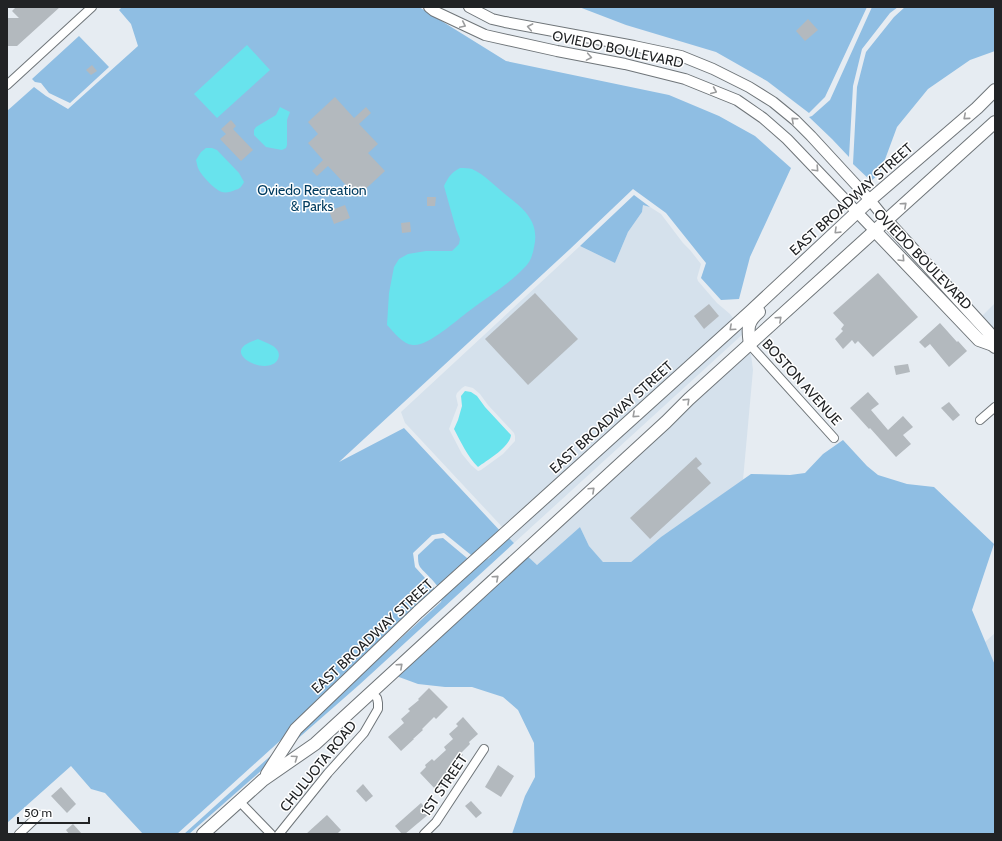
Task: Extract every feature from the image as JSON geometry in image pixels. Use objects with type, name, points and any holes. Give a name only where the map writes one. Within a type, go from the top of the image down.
[{"type":"main road","name":"EAST BROADWAY STREET","points":[[262,780],[296,729],[418,612],[750,312],[870,200],[977,108],[995,90]]},
{"type":"main road","name":"EAST BROADWAY STREET","points":[[203,834],[262,780],[316,744],[666,422],[689,399],[995,122]]},
{"type":"main road","name":"OVIEDO BOULEVARD","points":[[886,220],[989,333],[994,346]]},
{"type":"main road","name":"OVIEDO BOULEVARD","points":[[875,231],[979,340],[994,346]]},
{"type":"main road","points":[[750,345],[748,327],[755,315],[810,266],[816,251]]},
{"type":"street","points":[[7,85],[92,7]]},
{"type":"street","name":"OVIEDO BOULEVARD","points":[[429,7],[434,11],[485,35],[625,64],[685,79],[737,100],[763,118],[787,139],[875,231]]},
{"type":"street","name":"OVIEDO BOULEVARD","points":[[469,7],[492,19],[681,56],[713,69],[749,87],[773,102],[795,120],[870,200],[886,220]]},
{"type":"street","name":"BOSTON AVENUE","points":[[750,345],[834,438]]},
{"type":"street","points":[[980,420],[995,407]]},
{"type":"street","name":"CHULUOTA ROAD","points":[[279,834],[328,773],[364,733],[378,709],[376,698],[371,692]]},
{"type":"street","name":"1ST STREET","points":[[424,834],[436,822],[484,749]]},
{"type":"street","points":[[240,801],[271,834]]},
{"type":"street","points":[[18,834],[39,815]]},
{"type":"shaded area","points":[[247,45],[270,70],[217,118],[194,94]]},
{"type":"shaded area","points":[[280,107],[290,112],[287,120],[287,145],[286,148],[282,150],[266,147],[254,135],[254,130],[256,127],[276,115]]},
{"type":"shaded area","points":[[206,148],[217,150],[239,173],[244,182],[240,188],[230,192],[222,192],[212,186],[203,176],[198,169],[196,160],[201,152]]},
{"type":"shaded area","points":[[460,168],[472,169],[481,174],[524,211],[533,223],[535,230],[533,253],[526,266],[511,280],[442,332],[426,342],[413,345],[409,344],[398,337],[387,325],[389,293],[394,267],[399,259],[408,254],[426,251],[452,251],[459,244],[460,239],[444,186],[450,175]]},
{"type":"shaded area","points":[[643,204],[661,214],[701,264],[697,278],[698,281],[717,303],[730,314],[744,333],[514,543],[507,536],[506,531],[405,423],[401,412],[580,246],[615,263],[628,232],[642,212]],"holes":[[[465,386],[473,388],[480,394],[515,436],[515,441],[503,454],[478,471],[462,454],[449,429],[458,405],[456,396],[457,393]]]},
{"type":"shaded area","points":[[995,303],[995,335],[981,317]]},
{"type":"shaded area","points":[[258,339],[273,346],[278,351],[278,359],[274,364],[261,366],[248,361],[243,357],[241,353],[242,348],[248,343]]},
{"type":"shaded area","points":[[745,347],[751,354],[753,370],[743,480],[661,537],[631,562],[603,562],[589,546],[580,527],[537,565],[522,551]]},
{"type":"shaded area","points":[[465,391],[471,392],[477,396],[511,435],[510,440],[503,449],[478,467],[467,454],[454,429],[462,406],[461,396]]},
{"type":"shaded area","points":[[995,633],[995,665],[985,642]]},
{"type":"green space","points":[[122,7],[419,7],[506,61],[669,95],[719,116],[755,136],[791,168],[750,257],[739,299],[721,300],[701,278],[706,263],[666,213],[633,189],[339,462],[404,428],[503,534],[476,559],[444,533],[432,535],[413,553],[415,567],[435,589],[438,598],[177,834],[143,834],[105,793],[91,789],[71,766],[7,823],[7,111],[34,87],[68,109],[138,46],[131,24],[119,10]]},
{"type":"green space","points":[[579,7],[867,7],[825,97],[809,113],[767,81],[716,52],[626,25]]},
{"type":"green space","points":[[872,7],[898,7],[890,13],[862,49],[853,86],[849,157],[809,117],[830,100]]},
{"type":"green space","points":[[905,7],[995,7],[995,51],[970,60],[928,89],[897,127],[880,173],[871,181],[853,164],[857,87],[866,52],[894,17]]},
{"type":"green space","points":[[79,36],[109,67],[70,103],[49,93],[41,83],[35,82],[32,79]]},
{"type":"green space","points":[[634,195],[650,207],[643,205],[642,212],[628,232],[615,263],[580,246]]},
{"type":"green space","points":[[843,440],[867,466],[878,475],[907,484],[934,487],[994,544],[972,610],[995,665],[995,834],[512,834],[525,796],[535,777],[534,743],[518,710],[503,697],[472,687],[445,687],[418,684],[388,673],[522,551],[537,565],[580,527],[589,546],[603,562],[631,562],[661,537],[751,474],[790,475],[805,473],[823,454]]},
{"type":"green space","points":[[507,536],[514,543],[359,685],[189,834],[184,834],[441,602],[441,592],[420,567],[418,561],[418,555],[435,539],[443,538],[473,563],[477,564],[489,558]]},
{"type":"building","points":[[16,7],[60,7],[17,46],[7,46],[7,18],[19,18],[12,11]]},
{"type":"building","points":[[808,19],[818,30],[805,41],[796,31]]},
{"type":"building","points":[[92,65],[97,71],[91,75],[86,70]]},
{"type":"building","name":"Oviedo Recreation & Parks","points":[[335,97],[354,118],[366,107],[371,113],[359,124],[378,144],[368,153],[385,171],[357,197],[328,166],[317,176],[312,171],[323,160],[308,143],[318,134],[308,122]]},
{"type":"building","points":[[231,120],[236,126],[233,129],[253,150],[241,161],[220,139],[226,134],[221,129]]},
{"type":"building","points":[[427,197],[436,197],[435,206],[427,206]]},
{"type":"building","points":[[345,205],[350,218],[334,224],[329,211]]},
{"type":"building","points":[[410,222],[411,232],[402,233],[401,223]]},
{"type":"building","points":[[878,273],[918,317],[873,357],[858,341],[855,344],[852,340],[843,349],[835,339],[843,331],[841,329],[844,325],[833,313]]},
{"type":"building","points":[[535,293],[578,339],[528,385],[485,339]]},
{"type":"building","points":[[709,304],[719,316],[704,329],[694,316]]},
{"type":"building","points":[[940,323],[967,351],[949,367],[930,344],[925,348],[919,342]]},
{"type":"building","points":[[908,364],[910,372],[896,375],[894,366]]},
{"type":"building","points":[[868,392],[879,404],[871,410],[888,430],[903,416],[913,427],[903,435],[911,444],[896,457],[850,408]]},
{"type":"building","points":[[949,402],[960,415],[953,421],[941,408]]},
{"type":"building","points":[[696,457],[702,464],[697,468],[711,483],[650,539],[630,518]]},
{"type":"building","points":[[429,688],[448,707],[436,719],[434,717],[401,751],[388,737],[404,723],[401,719],[410,711],[408,709],[419,700],[418,699]]},
{"type":"building","points":[[463,717],[478,734],[469,742],[470,744],[461,753],[463,755],[454,763],[456,765],[446,775],[450,779],[437,791],[420,773],[426,767],[425,765],[432,759],[434,761],[446,750],[444,747],[453,739],[449,734],[458,726],[456,724]]},
{"type":"building","points":[[498,765],[514,776],[501,797],[485,787]]},
{"type":"building","points":[[363,784],[373,796],[366,802],[356,791]]},
{"type":"building","points":[[61,787],[76,804],[67,813],[51,796]]},
{"type":"building","points":[[471,801],[482,813],[476,818],[465,806]]},
{"type":"building","points":[[421,803],[430,813],[405,834],[402,834],[395,826]]},
{"type":"building","points":[[327,815],[341,830],[337,834],[306,834]]},
{"type":"building","points":[[73,824],[82,834],[69,834],[66,830]]}]
